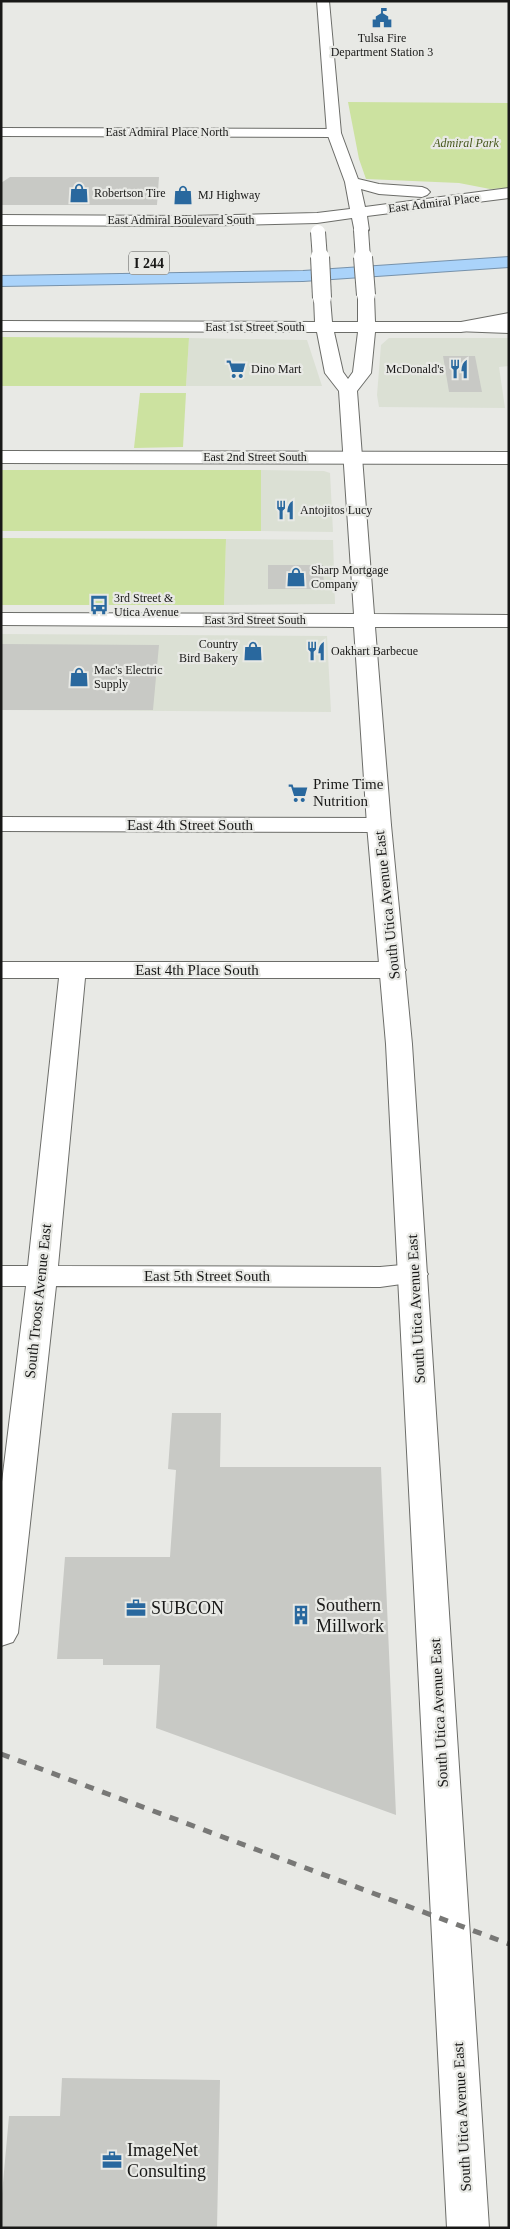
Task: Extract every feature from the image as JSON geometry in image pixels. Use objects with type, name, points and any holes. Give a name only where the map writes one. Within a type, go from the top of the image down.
[{"type":"highway","points":[[306,257],[380,254]]},
{"type":"highway","name":"I 244","points":[[1,281],[294,276],[509,262]]},
{"type":"highway","name":"I 244","points":[[117,263],[137,263]]},
{"type":"main road","points":[[318,225],[324,327],[334,373],[348,391],[362,374],[367,328],[366,295],[360,213],[352,182],[334,133],[323,1]]},
{"type":"main road","name":"East Admiral Place North","points":[[1,132],[334,133]]},
{"type":"main road","points":[[352,182],[396,191],[493,195]]},
{"type":"main road","name":"East Admiral Place","points":[[360,213],[509,193]]},
{"type":"main road","name":"East Admiral Boulevard South","points":[[1,220],[189,221],[318,225],[360,213]]},
{"type":"main road","points":[[461,327],[509,318]]},
{"type":"main road","name":"East 1st Street South","points":[[1,326],[509,328]]},
{"type":"main road","name":"South Utica Avenue East","points":[[348,391],[379,825],[393,970],[414,1274],[468,2228]]},
{"type":"main road","name":"East 2nd Street South","points":[[1,457],[509,458]]},
{"type":"main road","name":"East 3rd Street South","points":[[1,619],[509,621]]},
{"type":"main road","name":"East 4th Street South","points":[[1,824],[379,825]]},
{"type":"main road","name":"East 4th Place South","points":[[1,970],[393,970]]},
{"type":"main road","name":"South Troost Avenue East","points":[[1,1633],[73,970]]},
{"type":"main road","name":"East 5th Street South","points":[[1,1276],[380,1277],[414,1274]]},
{"type":"shaded area","points":[[189,338],[307,340],[322,386],[186,386]]},
{"type":"shaded area","points":[[389,338],[509,338],[509,366],[499,367],[505,408],[379,407],[377,395],[381,345]]},
{"type":"shaded area","points":[[261,470],[324,471],[330,473],[333,532],[261,531]]},
{"type":"shaded area","points":[[226,539],[333,540],[335,604],[224,605]]},
{"type":"shaded area","points":[[1,634],[327,636],[331,712],[1,710]]},
{"type":"green space","name":"Admiral Park","points":[[348,102],[509,103],[509,188],[490,189],[459,183],[366,179],[359,159]]},
{"type":"green space","points":[[1,337],[189,338],[186,386],[1,386]]},
{"type":"green space","points":[[140,393],[186,393],[183,447],[134,448]]},
{"type":"green space","points":[[2,470],[261,470],[261,531],[1,531]]},
{"type":"green space","points":[[2,538],[226,539],[224,605],[1,605]]},
{"type":"building","name":"Robertson Tire","points":[[10,177],[159,177],[157,205],[1,205],[1,183]]},
{"type":"building","name":"McDonald's","points":[[443,356],[475,356],[482,392],[449,392]]},
{"type":"building","name":"Sharp Mortgage Company","points":[[268,565],[323,565],[324,589],[268,589]]},
{"type":"building","name":"Mac's Electric Supply","points":[[1,644],[159,645],[153,710],[1,710]]},
{"type":"building","name":"Southern Millwork","points":[[172,1413],[221,1413],[220,1467],[381,1467],[396,1815],[156,1728],[160,1665],[103,1665],[103,1659],[57,1659],[65,1557],[170,1557],[176,1470],[168,1469]]},
{"type":"building","name":"ImageNet Consulting","points":[[62,2078],[220,2080],[217,2228],[1,2228],[1,2205],[9,2116],[60,2116]]},
{"type":"railway","points":[[1,1754],[509,1944]]},
{"type":"place","name":"Tulsa Fire Department Station 3","points":[[382,18]]},
{"type":"place","name":"Robertson Tire","points":[[79,193]]},
{"type":"place","name":"MJ Highway","points":[[183,195]]},
{"type":"place","name":"Dino Mart","points":[[236,369]]},
{"type":"place","name":"McDonald's","points":[[459,369]]},
{"type":"place","name":"Antojitos Lucy","points":[[285,510]]},
{"type":"place","name":"Sharp Mortgage Company","points":[[296,577]]},
{"type":"place","name":"3rd Street & Utica Avenue","points":[[99,605]]},
{"type":"place","name":"Country Bird Bakery","points":[[253,651]]},
{"type":"place","name":"Oakhart Barbecue","points":[[316,651]]},
{"type":"place","name":"Mac's Electric Supply","points":[[79,677]]},
{"type":"place","name":"Prime Time Nutrition","points":[[298,793]]},
{"type":"place","name":"SUBCON","points":[[136,1608]]},
{"type":"place","name":"Southern Millwork","points":[[301,1615]]},
{"type":"place","name":"ImageNet Consulting","points":[[112,2160]]}]
